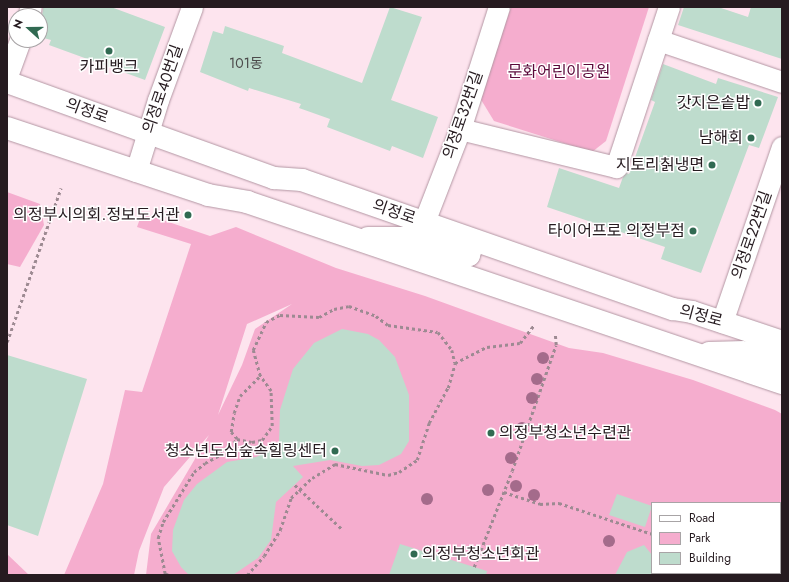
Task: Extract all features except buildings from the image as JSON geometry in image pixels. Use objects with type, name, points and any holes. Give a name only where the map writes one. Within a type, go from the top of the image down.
[{"type":"street","name":"의정로40번길","points":[[136,171],[192,7]]},
{"type":"street","name":"의정로32번길","points":[[424,222],[460,129],[499,7]]},
{"type":"street","points":[[460,129],[616,166],[669,7]]},
{"type":"street","points":[[658,40],[782,82]]},
{"type":"street","points":[[7,76],[17,48]]},
{"type":"street","name":"의정로","points":[[7,82],[274,178],[302,180],[673,309],[692,312],[782,342]]},
{"type":"street","points":[[7,128],[208,195],[248,202],[349,238],[782,383]]},
{"type":"street","name":"의정로22번길","points":[[722,322],[782,147]]},
{"type":"street","points":[[349,238],[410,238],[464,256],[469,255],[470,250],[466,246],[440,238],[424,222]]},
{"type":"street","points":[[722,322],[752,342],[782,352]]},
{"type":"street","points":[[694,354],[749,352],[782,364]]},
{"type":"path","points":[[7,342],[61,188]]},
{"type":"path","points":[[247,575],[264,556],[280,530],[291,498],[300,489],[335,464],[388,475],[399,472],[417,460],[429,423],[448,388],[455,363],[452,350],[438,332],[388,325],[376,316],[349,306],[334,309],[319,317],[280,315],[266,322],[253,350],[260,376],[271,391],[272,426],[268,435],[262,440],[252,442],[237,439],[230,432],[240,396],[260,376]]},
{"type":"path","points":[[455,363],[487,346],[520,343],[534,325]]},
{"type":"path","points":[[474,567],[504,492],[556,345],[555,333]]},
{"type":"path","points":[[168,575],[165,574],[158,538],[163,522],[194,472],[205,462],[220,455],[237,439]]},
{"type":"path","points":[[295,484],[342,529]]},
{"type":"path","points":[[504,492],[540,504],[559,502],[651,534]]},
{"type":"green space","name":"문화어린이공원","points":[[511,7],[649,7],[606,141],[592,152],[494,121],[480,98]]},
{"type":"green space","points":[[7,192],[40,204],[44,225],[20,267],[7,264]]},
{"type":"green space","name":"의정부청소년수련관","points":[[142,213],[210,236],[236,227],[336,268],[425,296],[569,348],[603,353],[693,380],[775,410],[782,414],[782,545],[781,502],[651,502],[651,574],[706,574],[705,575],[146,575],[151,534],[209,435],[164,487],[139,551],[134,575],[64,575],[103,484],[125,390],[142,392],[191,244],[137,227]],"holes":[[[292,304],[255,329],[242,365],[218,415],[247,324]]]},
{"type":"green space","points":[[7,554],[29,575],[7,575]]},
{"type":"place","name":"카피뱅크","points":[[109,51]]},
{"type":"place","name":"갓지은솥밥","points":[[758,103]]},
{"type":"place","name":"남해회","points":[[751,138]]},
{"type":"place","name":"지토리칡냉면","points":[[712,165]]},
{"type":"place","name":"의정부시의회.정보도서관","points":[[188,215]]},
{"type":"place","name":"타이어프로 의정부점","points":[[693,231]]},
{"type":"place","name":"의정부청소년수련관","points":[[491,433]]},
{"type":"place","name":"청소년도심숲속힐링센터","points":[[335,451]]},
{"type":"place","name":"의정부청소년회관","points":[[414,554]]}]
